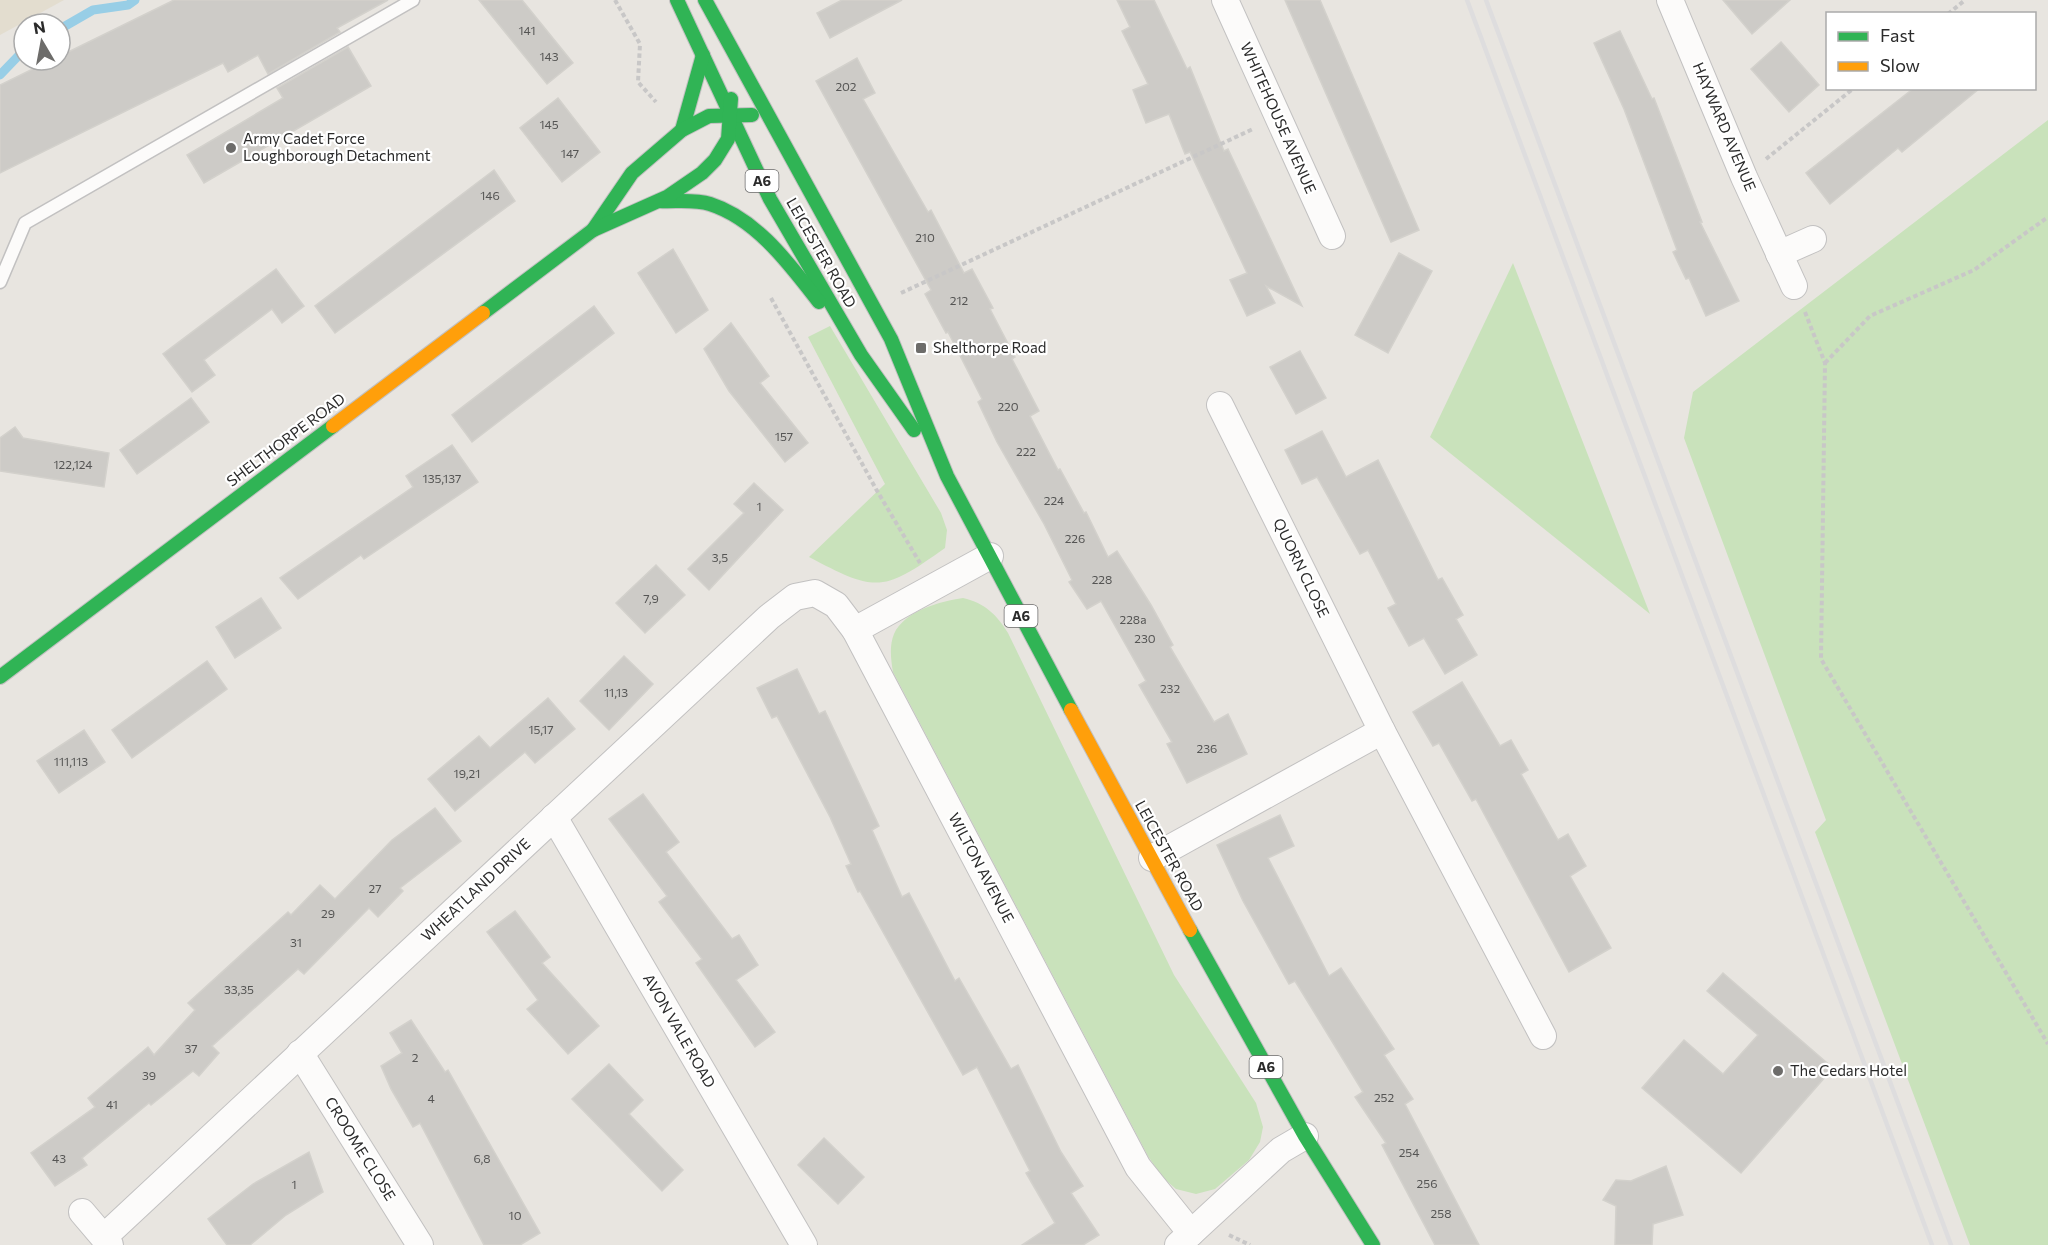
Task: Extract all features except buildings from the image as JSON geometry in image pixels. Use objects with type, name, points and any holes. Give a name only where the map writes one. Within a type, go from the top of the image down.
[{"type":"main road","name":"LEICESTER ROAD","points":[[677,0],[770,199],[861,355],[946,476],[1305,1136],[1373,1245]]},
{"type":"main road","name":"LEICESTER ROAD","points":[[705,0],[891,339],[946,476]]},
{"type":"main road","name":"SHELTHORPE ROAD","points":[[0,677],[593,230],[659,201],[712,165],[727,142],[731,114],[732,81],[728,40]]},
{"type":"main road","points":[[682,130],[703,55]]},
{"type":"main road","name":"SHELTHORPE ROAD","points":[[593,230],[632,173],[682,130],[709,116],[731,114],[754,115],[778,131]]},
{"type":"main road","name":"SHELTHORPE ROAD","points":[[659,201],[709,204],[734,215],[796,272],[861,355]]},
{"type":"street","name":"WHITEHOUSE AVENUE","points":[[1225,0],[1332,236]]},
{"type":"street","name":"HAYWARD AVENUE","points":[[1670,0],[1744,177],[1794,286]]},
{"type":"street","points":[[1779,254],[1813,239]]},
{"type":"street","name":"QUORN CLOSE","points":[[1220,405],[1382,731],[1543,1036]]},
{"type":"street","points":[[855,630],[990,556]]},
{"type":"street","name":"WHEATLAND DRIVE","points":[[82,1212],[107,1241],[300,1053],[769,617],[795,597],[815,592],[836,605],[855,630]]},
{"type":"street","name":"WILTON AVENUE","points":[[855,630],[1138,1167],[1184,1239]]},
{"type":"street","points":[[1152,858],[1382,731]]},
{"type":"street","name":"AVON VALE ROAD","points":[[554,817],[804,1245]]},
{"type":"street","name":"CROOME CLOSE","points":[[300,1053],[420,1245]]},
{"type":"street","points":[[1184,1239],[1281,1150],[1305,1136]]},
{"type":"lane","points":[[0,282],[25,223],[413,0]]},
{"type":"path","points":[[1950,12],[1965,0]]},
{"type":"path","points":[[1744,177],[1852,90]]},
{"type":"path","points":[[873,306],[1278,117]]},
{"type":"path","points":[[1825,363],[1870,316],[1974,270],[2048,217]]},
{"type":"path","points":[[1794,286],[1825,363],[1821,659],[2048,1044]]},
{"type":"path","points":[[770,295],[876,489],[923,568],[931,588]]},
{"type":"shaded area","points":[[0,0],[64,0],[42,12],[12,12],[12,28],[0,35]]},
{"type":"green space","points":[[2048,120],[2048,1245],[1970,1245],[1815,832],[1826,820],[1684,438],[1693,392]]},
{"type":"green space","points":[[1513,263],[1650,614],[1430,437]]},
{"type":"green space","points":[[830,326],[941,513],[947,530],[945,548],[893,580],[866,582],[850,577],[809,557],[885,484],[808,337]]},
{"type":"green space","points":[[963,598],[978,603],[990,611],[1008,633],[1174,975],[1256,1103],[1263,1127],[1260,1142],[1249,1160],[1215,1189],[1196,1194],[1176,1189],[1162,1177],[1148,1156],[893,672],[891,643],[899,626],[924,608]]},
{"type":"waterway","points":[[72,22],[93,10],[128,5],[135,0]]},
{"type":"waterway","points":[[0,75],[12,62]]},
{"type":"railway","points":[[1467,0],[1932,1245]]},
{"type":"railway","points":[[1486,0],[1951,1245]]},
{"type":"traffic: fast","points":[[677,0],[770,199],[861,355],[914,430]]},
{"type":"traffic: fast","points":[[705,0],[891,339],[947,476],[1071,710]]},
{"type":"traffic: fast","points":[[682,130],[703,55]]},
{"type":"traffic: fast","points":[[483,313],[593,230],[667,197],[702,173],[715,160],[728,139],[731,99]]},
{"type":"traffic: fast","points":[[593,230],[632,173],[682,130],[709,116],[752,115]]},
{"type":"traffic: fast","points":[[659,201],[704,202],[743,220],[784,259],[819,302]]},
{"type":"traffic: fast","points":[[0,677],[333,426]]},
{"type":"traffic: fast","points":[[1190,930],[1305,1136],[1373,1245]]},
{"type":"traffic: slow","points":[[333,426],[483,313]]},
{"type":"traffic: slow","points":[[1071,710],[1190,930]]},
{"type":"place","name":"Army Cadet Force Loughborough Detachment","points":[[231,148]]},
{"type":"place","name":"Shelthorpe Road","points":[[921,348]]},
{"type":"place","name":"The Cedars Hotel","points":[[1778,1071]]}]
